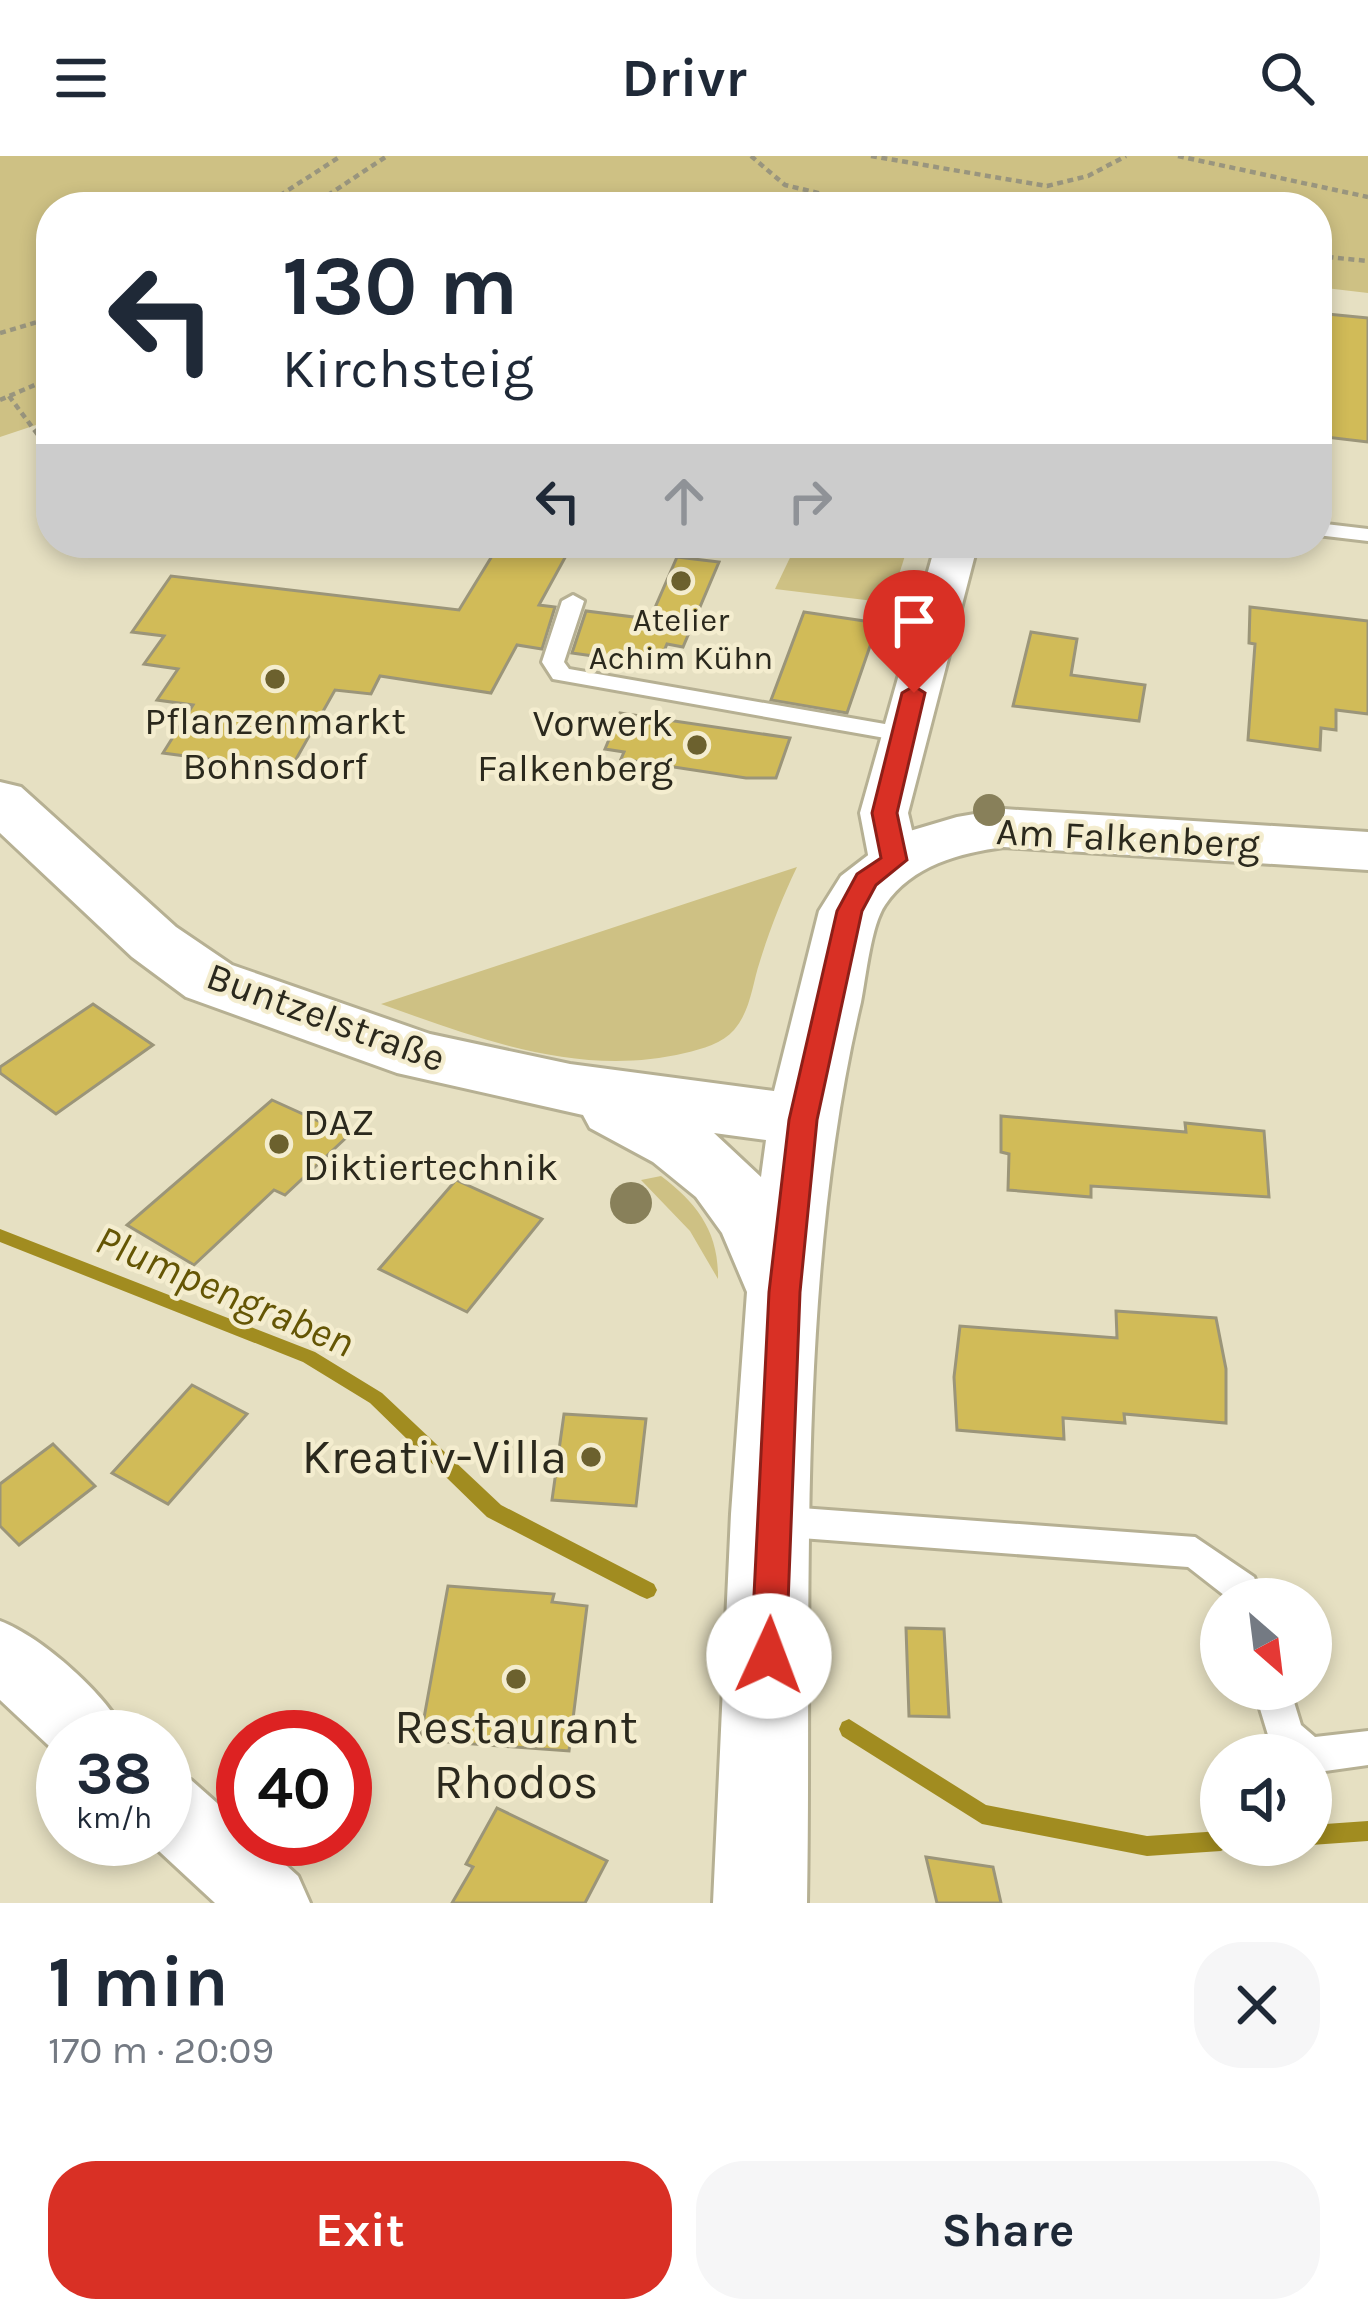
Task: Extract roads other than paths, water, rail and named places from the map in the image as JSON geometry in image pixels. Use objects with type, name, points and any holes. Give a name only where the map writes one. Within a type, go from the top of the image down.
[{"type":"street","points":[[760,1903],[784,1292],[803,1120],[850,911],[866,880],[894,860],[884,813],[952,558]]},
{"type":"street","name":"Buntzelstraße","points":[[0,800],[154,942],[209,981],[421,1056],[570,1089],[803,1120]]},
{"type":"street","name":"Am Falkenberg","points":[[894,860],[964,832],[1004,828],[1368,851]]},
{"type":"street","name":"Buntzelstraße","points":[[570,1089],[682,1142],[733,1188],[755,1220],[784,1292]]},
{"type":"street","points":[[0,1653],[62,1710]]},
{"type":"street","points":[[192,1830],[271,1903]]},
{"type":"lane","points":[[1332,531],[1368,535]]},
{"type":"lane","points":[[573,601],[554,657],[561,674],[902,734]]},
{"type":"lane","points":[[772,1521],[1196,1552],[1229,1578]]},
{"type":"lane","points":[[1332,1752],[1368,1748]]},
{"type":"waterway","name":"Plumpengraben","points":[[0,1235],[309,1357],[376,1398],[494,1511],[647,1590]]},
{"type":"waterway","name":"Plumpengraben","points":[[849,1729],[982,1814],[1147,1846],[1200,1842]]},
{"type":"waterway","name":"Plumpengraben","points":[[1332,1834],[1368,1831]]},
{"type":"place","name":"Atelier Achim Kühn","points":[[681,581]]},
{"type":"place","name":"Pflanzenmarkt Bohnsdorf","points":[[275,679]]},
{"type":"place","name":"Vorwerk Falkenberg","points":[[697,745]]},
{"type":"place","name":"DAZ Diktiertechnik","points":[[279,1144]]},
{"type":"place","name":"Kreativ-Villa","points":[[591,1457]]},
{"type":"place","name":"Restaurant Rhodos","points":[[516,1679]]}]
